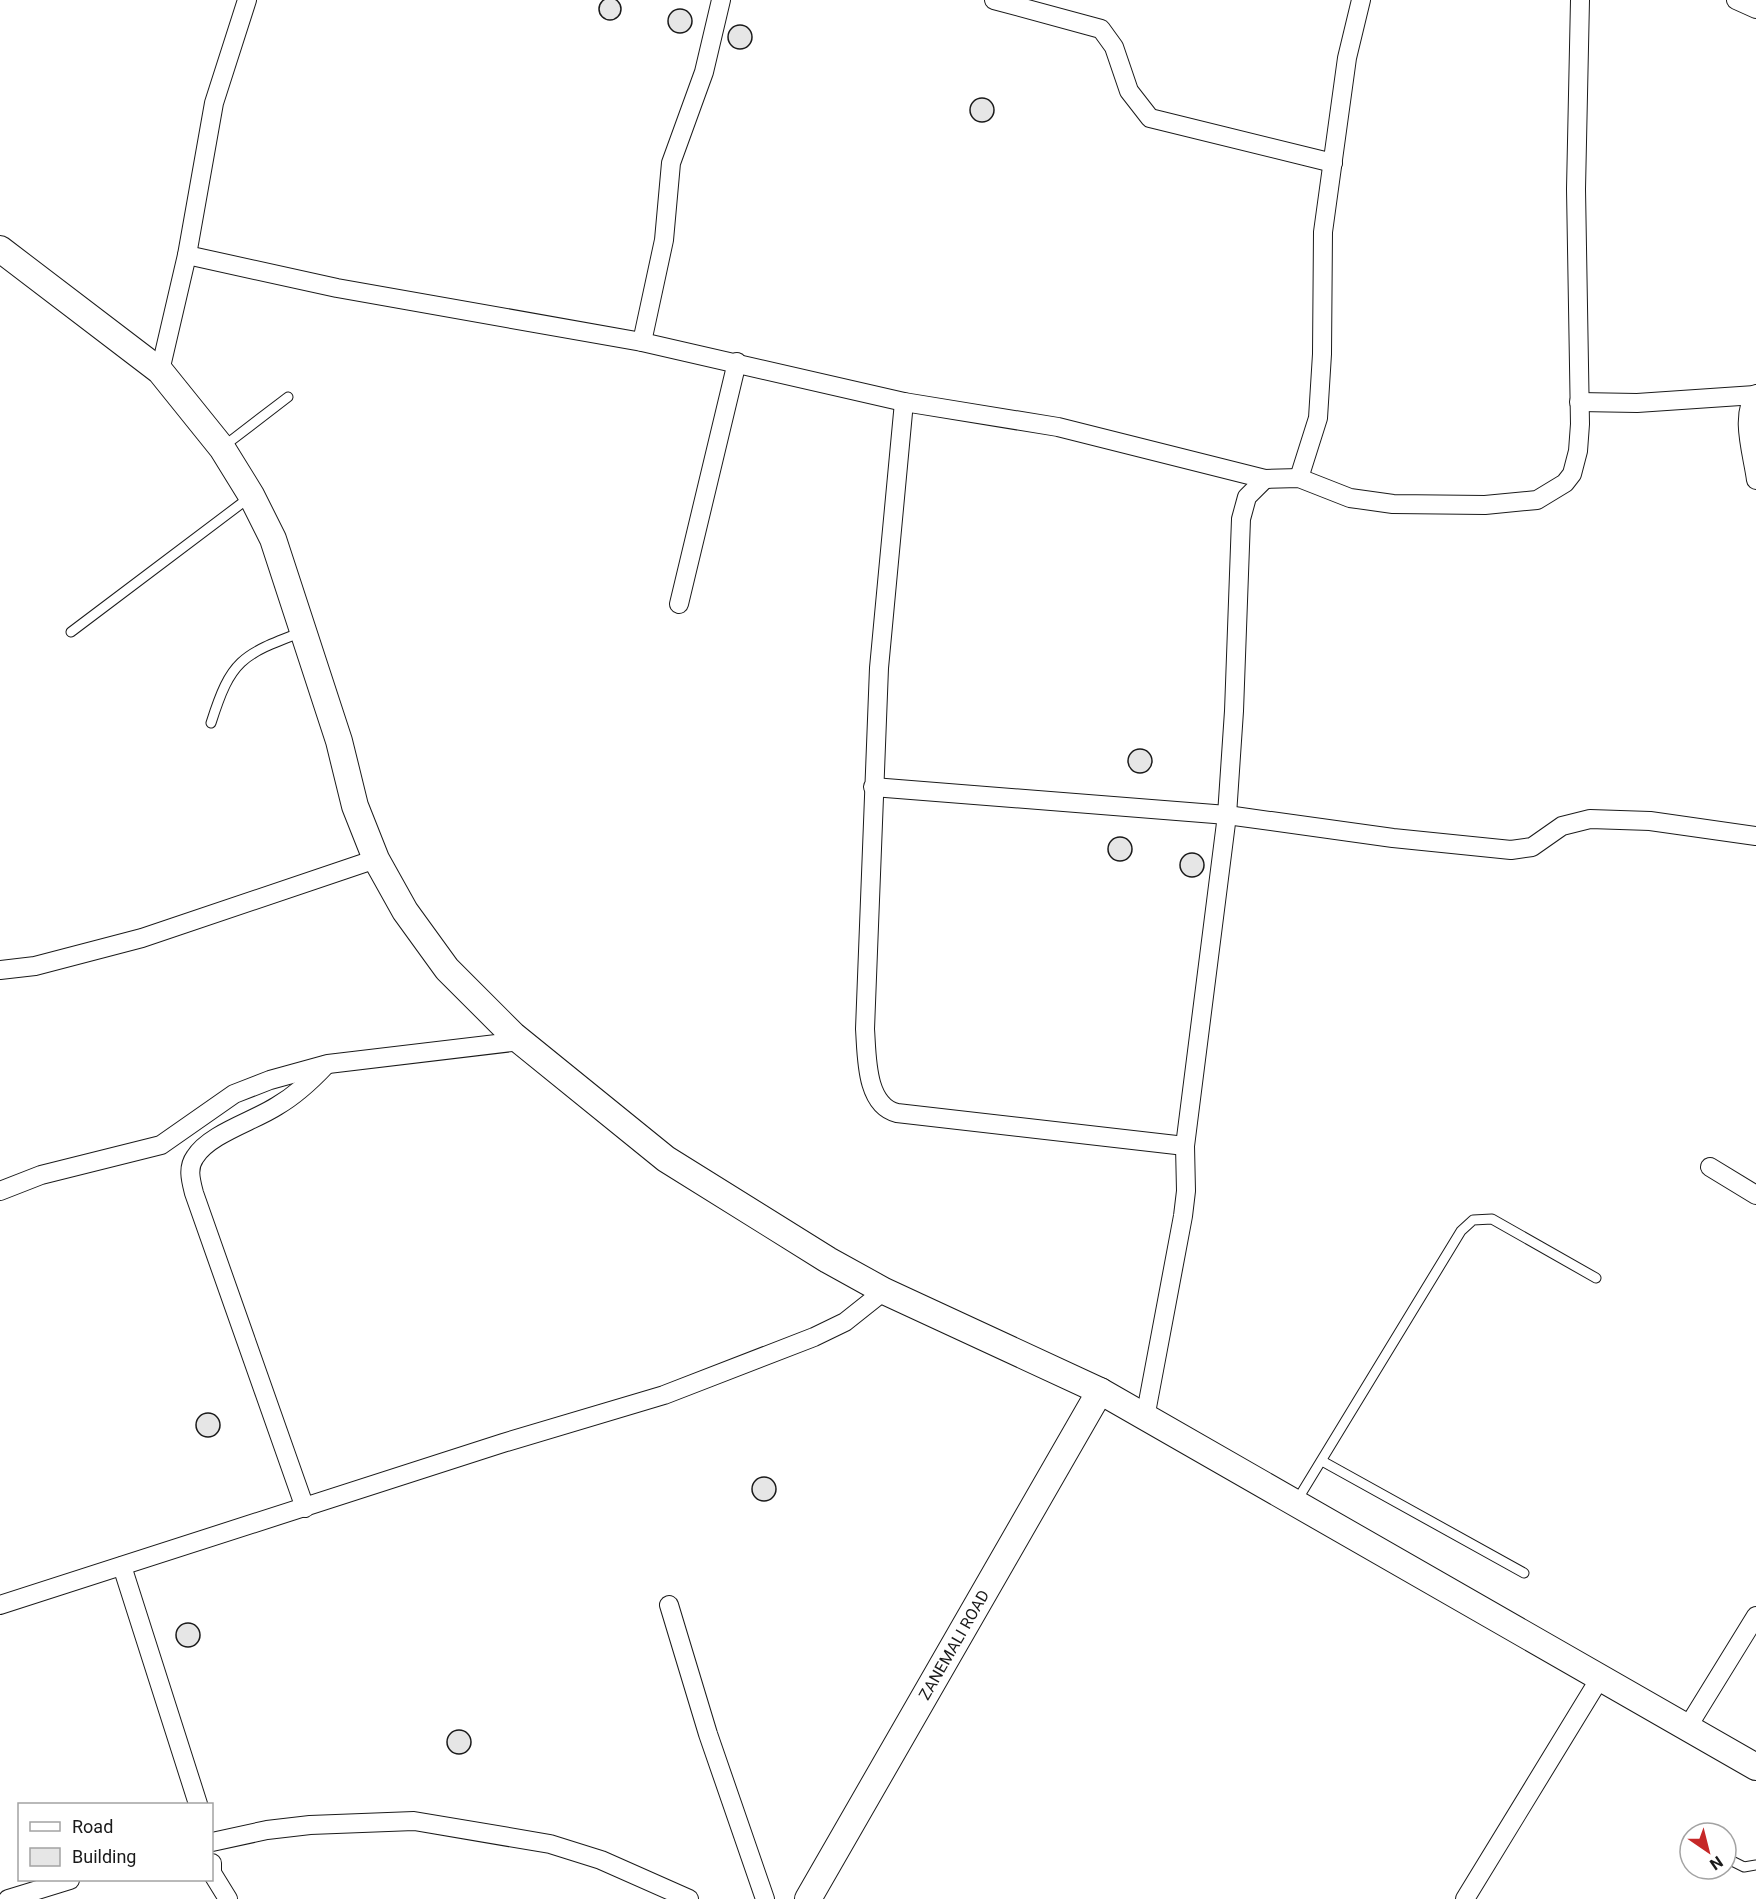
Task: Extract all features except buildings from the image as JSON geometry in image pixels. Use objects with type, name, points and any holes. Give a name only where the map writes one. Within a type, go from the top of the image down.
[{"type":"street","points":[[160,371],[187,255],[214,103],[246,0]]},
{"type":"street","points":[[642,342],[664,240],[671,163],[704,72],[721,0]]},
{"type":"street","points":[[994,0],[1101,29],[1114,47],[1129,91],[1150,118],[1333,163]]},
{"type":"street","points":[[1299,478],[1314,434],[1320,402],[1323,232],[1347,58],[1361,0]]},
{"type":"street","points":[[187,255],[337,288],[642,342],[904,402],[1058,427],[1265,479],[1299,478],[1350,498],[1393,504],[1485,505],[1537,500],[1565,483],[1572,474],[1578,451],[1580,402],[1576,189],[1580,0]]},
{"type":"street","points":[[1736,0],[1756,9]]},
{"type":"street","points":[[2,254],[160,371],[222,448],[251,495],[273,538],[339,741],[355,806],[376,859],[405,911],[447,969],[521,1041],[666,1159],[788,1236],[885,1291],[1100,1391],[1756,1767]]},
{"type":"street","points":[[679,604],[737,362]]},
{"type":"street","points":[[1580,402],[1636,403],[1755,394],[1748,414],[1756,480]]},
{"type":"street","points":[[904,402],[879,668],[873,787],[866,1029],[871,1080],[884,1108],[897,1113],[1185,1146]]},
{"type":"street","points":[[1145,1418],[1183,1216],[1186,1191],[1185,1146],[1227,815],[1234,711],[1241,519],[1247,497],[1265,479]]},
{"type":"street","points":[[873,787],[1227,815],[1393,838],[1511,849],[1532,847],[1562,826],[1590,819],[1650,821],[1756,836]]},
{"type":"street","points":[[0,970],[34,966],[142,938],[376,859]]},
{"type":"street","points":[[0,1191],[42,1175],[161,1145],[212,1107],[245,1088],[327,1064],[521,1041]]},
{"type":"street","points":[[305,1508],[194,1193],[190,1167],[195,1157],[206,1145],[302,1090],[327,1064]]},
{"type":"street","points":[[1710,1167],[1756,1195]]},
{"type":"street","points":[[0,1605],[503,1443],[664,1395],[814,1337],[845,1322],[885,1291]]},
{"type":"street","name":"ZANEMALI ROAD","points":[[808,1899],[1100,1391]]},
{"type":"street","points":[[122,1566],[198,1803]]},
{"type":"street","points":[[669,1605],[708,1734],[765,1899]]},
{"type":"street","points":[[1687,1728],[1756,1616]]},
{"type":"street","points":[[1465,1899],[1600,1678]]},
{"type":"street","points":[[213,1842],[267,1830],[310,1825],[414,1821],[550,1844],[601,1860],[689,1899]]},
{"type":"street","points":[[213,1875],[228,1899]]},
{"type":"street","points":[[8,1899],[67,1881]]},
{"type":"lane","points":[[222,448],[288,397]]},
{"type":"lane","points":[[71,632],[251,495]]},
{"type":"lane","points":[[211,723],[223,685],[240,662],[266,646],[305,632]]},
{"type":"lane","points":[[1296,1502],[1461,1231],[1473,1220],[1492,1219],[1596,1278]]},
{"type":"lane","points":[[1322,1461],[1524,1574]]},
{"type":"lane","points":[[1738,1864],[1744,1867],[1756,1865]]}]
